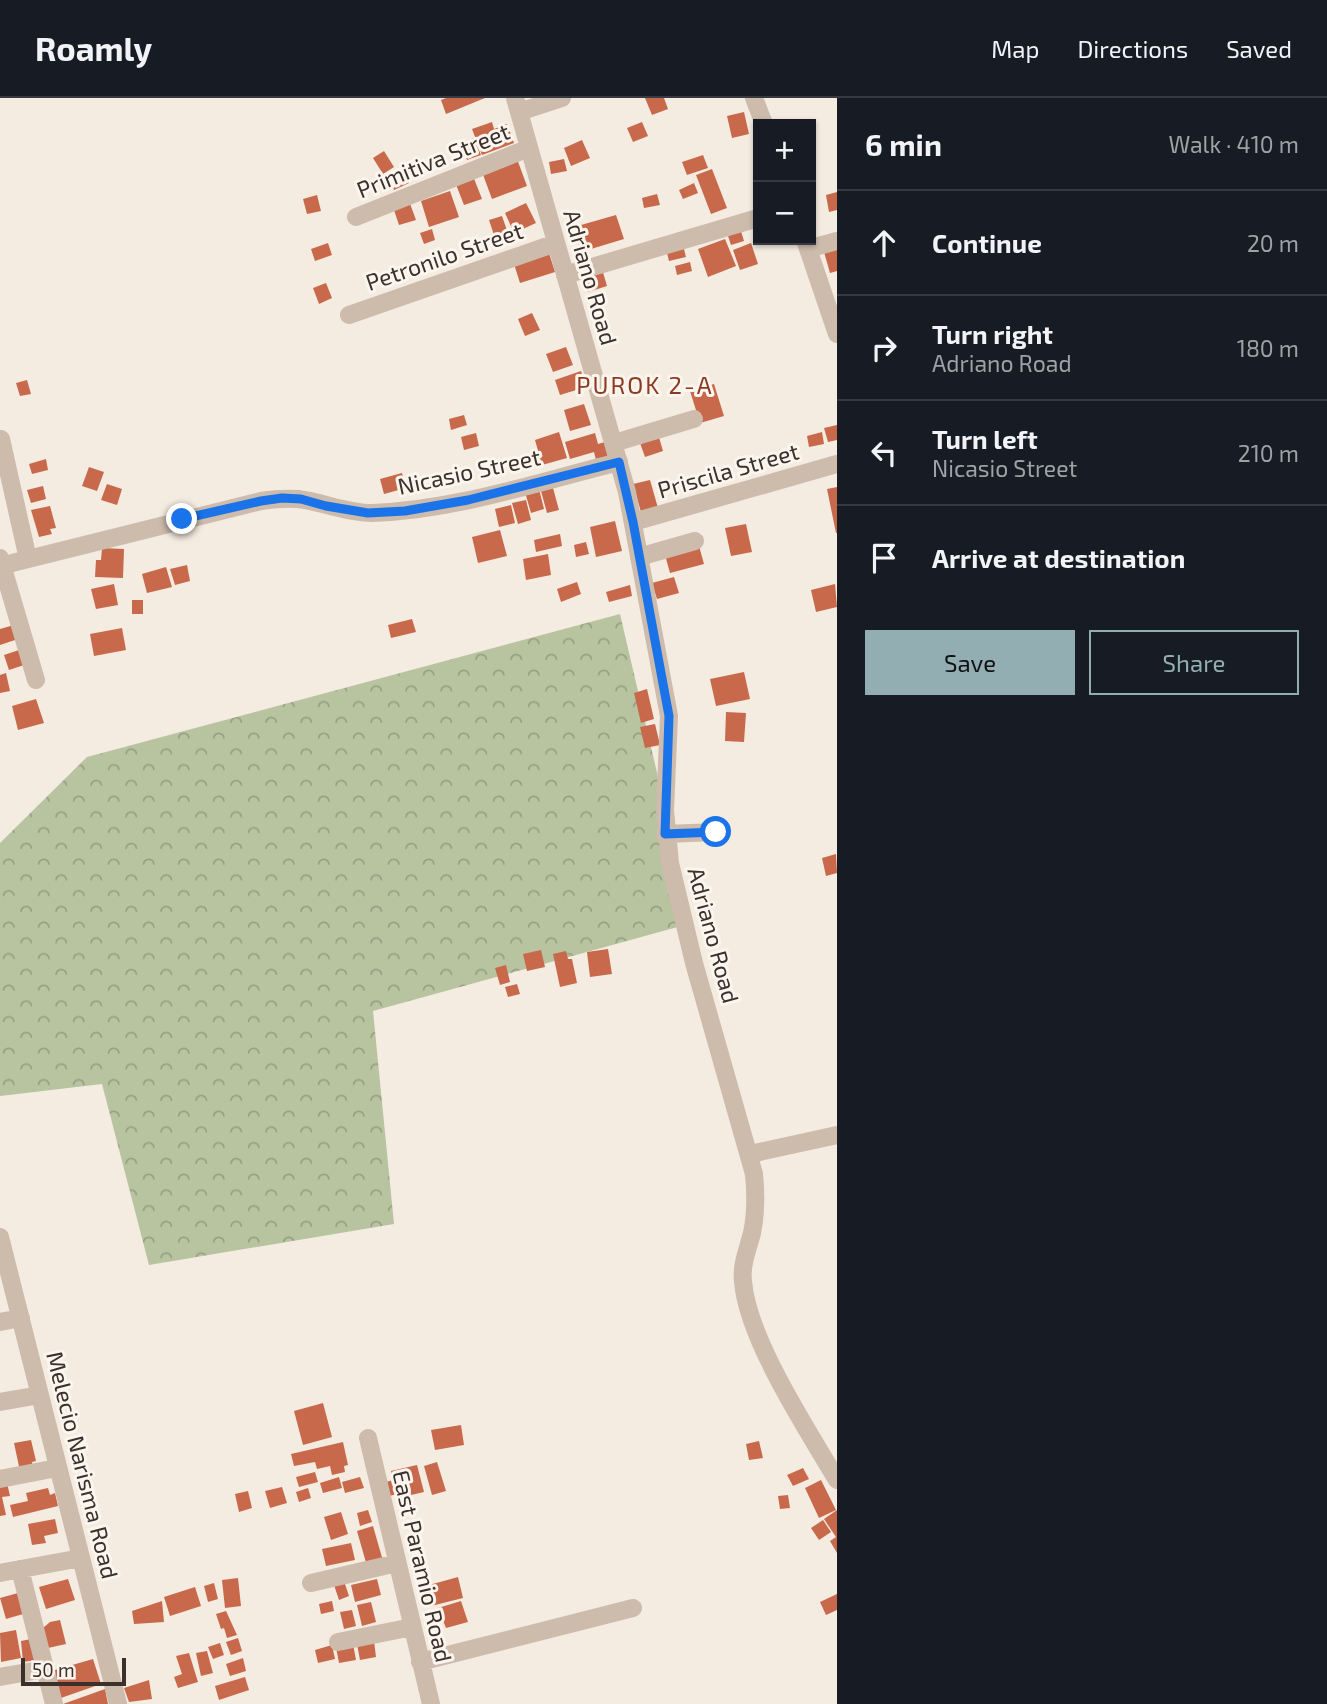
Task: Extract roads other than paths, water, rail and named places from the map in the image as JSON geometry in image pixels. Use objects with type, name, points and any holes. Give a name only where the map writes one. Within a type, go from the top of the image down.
[{"type":"street","points":[[517,105],[562,98]]},
{"type":"street","points":[[754,98],[762,119]]},
{"type":"street","name":"Adriano Road","points":[[517,105],[614,443],[633,522],[669,716],[665,834],[679,906],[750,1154],[756,1194],[742,1279],[745,1297],[772,1364],[837,1480]]},
{"type":"street","name":"Primitiva Street","points":[[356,217],[529,148]]},
{"type":"street","points":[[565,275],[753,219]]},
{"type":"street","points":[[816,244],[837,241]]},
{"type":"street","name":"Petronilo Street","points":[[349,315],[556,243]]},
{"type":"street","points":[[806,245],[837,334]]},
{"type":"street","points":[[614,443],[694,419]]},
{"type":"street","points":[[1,439],[28,559]]},
{"type":"street","name":"Nicasio Street","points":[[1,563],[28,559],[261,501],[301,499],[368,513],[405,511],[468,500],[619,462]]},
{"type":"street","name":"Priscila Street","points":[[633,522],[837,464]]},
{"type":"street","points":[[639,557],[695,541]]},
{"type":"street","points":[[1,563],[36,680]]},
{"type":"street","points":[[665,834],[716,832]]},
{"type":"street","points":[[750,1154],[837,1135]]},
{"type":"street","name":"Melecio Narisma Road","points":[[1,1242],[118,1704]]},
{"type":"street","points":[[0,1322],[21,1318]]},
{"type":"street","points":[[0,1402],[40,1395]]},
{"type":"street","name":"East Paramio Road","points":[[368,1438],[430,1704]]},
{"type":"street","points":[[0,1479],[57,1468]]},
{"type":"street","points":[[0,1573],[81,1558]]},
{"type":"street","points":[[311,1583],[397,1563]]},
{"type":"street","points":[[20,1569],[54,1704]]},
{"type":"street","points":[[420,1662],[633,1608]]},
{"type":"street","points":[[338,1642],[412,1627]]},
{"type":"street","points":[[0,1678],[45,1669]]},
{"type":"district","name":"PUROK 2-A","points":[[645,384]]}]
